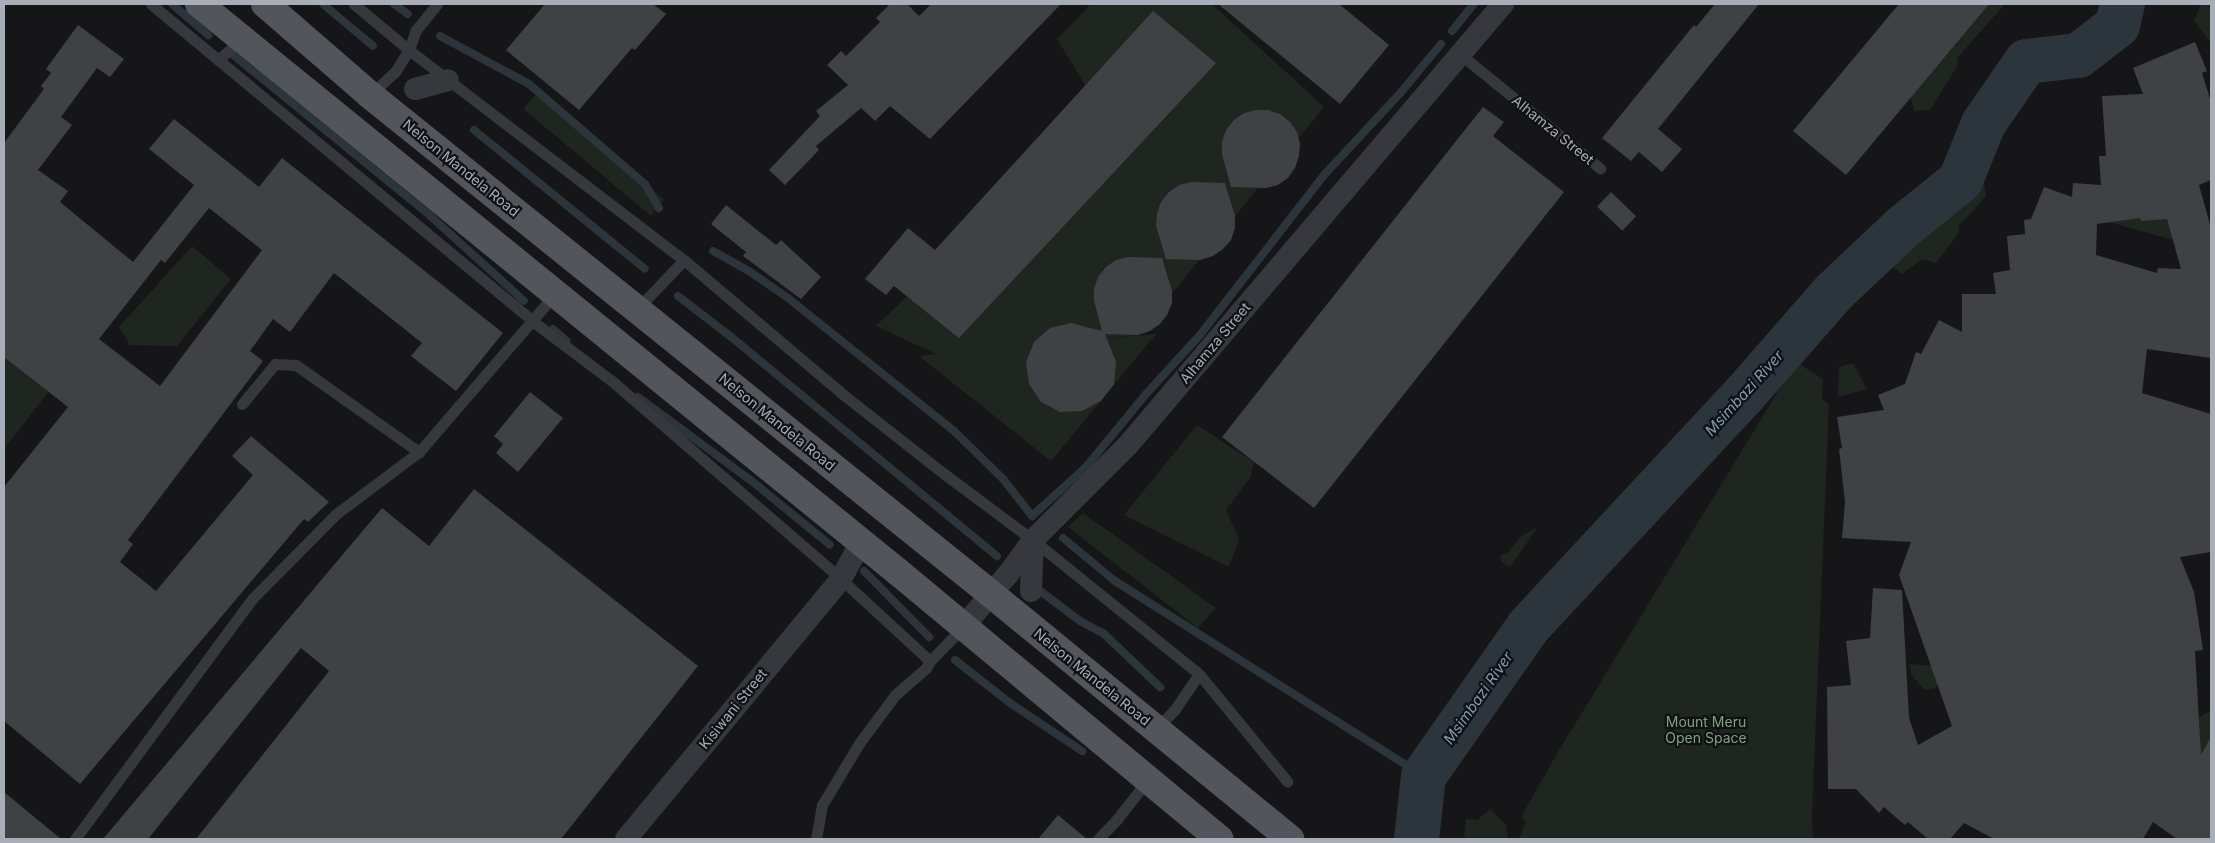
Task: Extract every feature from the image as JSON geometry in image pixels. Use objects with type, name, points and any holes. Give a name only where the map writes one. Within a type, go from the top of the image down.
[{"type":"main road","points":[[199,4],[554,295],[964,626],[1220,839]]},
{"type":"main road","name":"Nelson Mandela Road","points":[[265,4],[370,95],[991,594],[1290,839]]},
{"type":"street","name":"Alhamza Street","points":[[964,626],[1033,540],[1128,445],[1503,4]]},
{"type":"street","points":[[415,89],[448,80]]},
{"type":"street","points":[[1031,592],[1033,540]]},
{"type":"street","name":"Kisiwani Street","points":[[626,839],[841,579],[861,542]]},
{"type":"lane","points":[[151,4],[531,320],[612,381],[841,579],[930,661]]},
{"type":"lane","points":[[354,4],[409,50],[684,260],[840,392],[943,473],[1033,540],[1199,674],[1287,781]]},
{"type":"lane","points":[[370,95],[395,72],[409,50],[416,30],[437,4]]},
{"type":"lane","points":[[218,60],[241,40]]},
{"type":"lane","name":"Alhamza Street","points":[[1460,54],[1600,168]]},
{"type":"lane","points":[[636,309],[684,260]]},
{"type":"lane","points":[[75,839],[252,599],[336,514],[419,452],[554,295]]},
{"type":"lane","points":[[242,404],[275,364],[296,365],[419,452]]},
{"type":"lane","points":[[816,839],[822,805],[860,742],[895,695],[926,668],[930,661],[964,626]]},
{"type":"lane","points":[[1156,729],[1175,709],[1199,674]]},
{"type":"lane","points":[[1098,839],[1117,819],[1147,780]]},
{"type":"green space","points":[[1091,4],[1212,4],[1324,107],[1138,335],[1044,344],[1156,334],[1051,461],[919,356],[936,354],[876,326],[1101,111],[1057,39]]},
{"type":"green space","points":[[1971,4],[2005,4],[1957,58],[1958,65],[1930,110],[1914,111],[1907,82],[1952,25],[1956,47]]},
{"type":"green space","points":[[2201,4],[2207,4],[2211,10],[2211,43],[2194,21]]},
{"type":"green space","points":[[537,93],[664,200],[651,216],[524,109]]},
{"type":"green space","points":[[2184,167],[2173,240],[2098,219]]},
{"type":"green space","points":[[1983,176],[1986,196],[1959,226],[1959,233],[1936,263],[1922,259],[1902,274],[1888,264]]},
{"type":"green space","points":[[192,246],[231,279],[177,346],[130,345],[119,327]]},
{"type":"green space","points":[[4,353],[57,381],[4,449]]},
{"type":"green space","name":"Mount Meru Open Space","points":[[1796,362],[1823,379],[1822,399],[1829,404],[1812,814],[1813,839],[1519,838],[1526,822],[1521,817],[1558,752]]},
{"type":"green space","points":[[1853,363],[1867,389],[1838,397],[1839,367]]},
{"type":"green space","points":[[1197,425],[1254,462],[1251,476],[1226,510],[1239,539],[1229,567],[1124,515]]},
{"type":"green space","points":[[1083,513],[1216,608],[1198,628],[1068,527]]},
{"type":"green space","points":[[1537,528],[1510,567],[1501,562],[1500,556],[1508,552],[1521,536]]},
{"type":"green space","points":[[1910,664],[1935,666],[1941,683],[1934,689],[1924,690],[1911,674]]},
{"type":"green space","points":[[2211,710],[2211,754],[2187,758],[2192,722]]},
{"type":"green space","points":[[1490,809],[1506,825],[1508,839],[1464,839],[1466,819],[1477,820]]},
{"type":"building","points":[[545,4],[653,4],[666,14],[635,50],[632,48],[579,110],[506,50]]},
{"type":"building","points":[[890,4],[907,4],[919,16],[931,4],[1061,4],[930,139],[890,106],[875,121],[861,108],[816,146],[819,150],[785,185],[769,170],[820,116],[816,111],[848,85],[827,65],[841,51],[846,56],[880,22],[876,18]]},
{"type":"building","points":[[1218,4],[1339,4],[1389,45],[1340,104]]},
{"type":"building","points":[[1715,4],[1759,4],[1658,129],[1682,149],[1662,172],[1639,152],[1631,161],[1602,138],[1694,25],[1696,27]]},
{"type":"building","points":[[1899,4],[1989,4],[1846,175],[1793,131]]},
{"type":"building","points":[[1153,11],[1216,63],[959,338],[894,286],[886,295],[865,279],[908,228],[935,250]]},
{"type":"building","points":[[78,25],[124,59],[110,77],[97,68],[61,117],[72,125],[38,170],[68,191],[60,202],[133,262],[194,185],[149,149],[174,119],[259,187],[282,158],[503,333],[456,391],[411,356],[422,343],[334,273],[290,332],[273,319],[250,351],[263,361],[128,540],[133,544],[120,562],[156,591],[253,475],[232,456],[251,436],[329,502],[308,522],[304,519],[80,784],[4,721],[4,487],[68,407],[4,357],[4,143],[44,89],[41,86],[51,73],[46,69]],"holes":[[[209,208],[262,250],[160,386],[99,339],[161,260],[165,263]]]},
{"type":"building","points":[[2195,42],[2207,71],[2202,73],[2211,102],[2211,180],[2199,185],[2211,228],[2211,358],[2147,349],[2142,393],[2211,414],[2211,552],[2180,557],[2194,592],[2203,650],[2195,651],[2201,755],[2211,737],[2211,839],[2177,839],[2153,822],[2143,839],[1994,839],[1964,823],[1950,839],[1928,839],[1908,822],[1905,825],[1884,807],[1879,813],[1856,789],[1828,789],[1827,687],[1851,685],[1846,641],[1870,638],[1873,588],[1902,590],[1909,718],[1918,745],[1952,726],[1899,575],[1911,542],[1842,538],[1845,502],[1839,449],[1842,448],[1837,417],[1884,410],[1878,395],[1905,384],[1916,352],[1921,354],[1939,320],[1962,332],[1962,294],[1996,294],[1993,273],[2010,270],[2007,236],[2025,234],[2024,220],[2031,219],[2044,187],[2072,197],[2073,183],[2101,185],[2099,156],[2106,156],[2102,96],[2143,94],[2133,68]],"holes":[[[2140,218],[2141,221],[2167,219],[2181,269],[2158,268],[2157,273],[2096,255],[2097,224]]]},
{"type":"building","points":[[1483,107],[1504,122],[1493,136],[1564,192],[1314,508],[1222,437]]},
{"type":"building","points":[[1268,110],[1280,114],[1290,122],[1297,132],[1300,144],[1299,156],[1295,168],[1288,178],[1278,185],[1266,188],[1231,187],[1222,154],[1222,142],[1226,130],[1234,120],[1244,113]]},
{"type":"building","points":[[1191,182],[1225,183],[1235,216],[1235,228],[1231,240],[1213,256],[1200,260],[1166,259],[1156,226],[1157,213],[1161,202],[1169,192],[1179,185]]},
{"type":"building","points":[[1611,192],[1636,216],[1622,231],[1597,206]]},
{"type":"building","points":[[726,205],[776,245],[781,240],[821,277],[801,299],[743,256],[746,252],[711,224]]},
{"type":"building","points":[[1128,257],[1162,258],[1172,291],[1172,303],[1167,315],[1160,324],[1150,331],[1138,335],[1105,334],[1116,362],[1114,384],[1101,401],[1082,411],[1060,412],[1041,402],[1029,384],[1026,362],[1034,342],[1050,328],[1071,323],[1102,331],[1094,301],[1094,289],[1098,277],[1106,267],[1116,260]]},
{"type":"building","points":[[530,392],[563,418],[518,472],[496,453],[503,444],[494,436]]},
{"type":"building","points":[[474,489],[698,666],[561,839],[196,839],[329,671],[301,648],[148,839],[103,839],[382,508],[429,546]]},
{"type":"building","points":[[4,792],[61,839],[4,839]]},
{"type":"building","points":[[1058,815],[1087,839],[1038,839]]},
{"type":"waterway","points":[[172,4],[208,35]]},
{"type":"waterway","points":[[323,4],[373,46]]},
{"type":"waterway","points":[[394,4],[408,14]]},
{"type":"waterway","points":[[1452,31],[1474,4]]},
{"type":"waterway","name":"Msimbazi River","points":[[1416,839],[1423,776],[1528,626],[1742,396],[1833,292],[1903,226],[1960,180],[1983,123],[2026,61],[2078,55],[2117,25],[2122,4]]},
{"type":"waterway","points":[[440,36],[529,84],[645,184],[659,208]]},
{"type":"waterway","points":[[713,251],[749,271],[788,298],[954,431],[1004,480],[1032,516],[1085,468],[1146,394],[1200,335],[1325,174],[1402,91],[1441,44]]},
{"type":"waterway","points":[[232,54],[426,212],[524,301]]},
{"type":"waterway","points":[[474,130],[645,269]]},
{"type":"waterway","points":[[678,296],[730,336],[997,556]]},
{"type":"waterway","points":[[553,329],[567,341]]},
{"type":"waterway","points":[[638,397],[753,482],[830,545]]},
{"type":"waterway","points":[[1063,538],[1115,581],[1423,776]]},
{"type":"waterway","points":[[864,571],[929,637]]},
{"type":"waterway","points":[[1035,587],[1080,621],[1103,633],[1160,687]]},
{"type":"waterway","points":[[955,660],[1010,703],[1082,751]]}]
